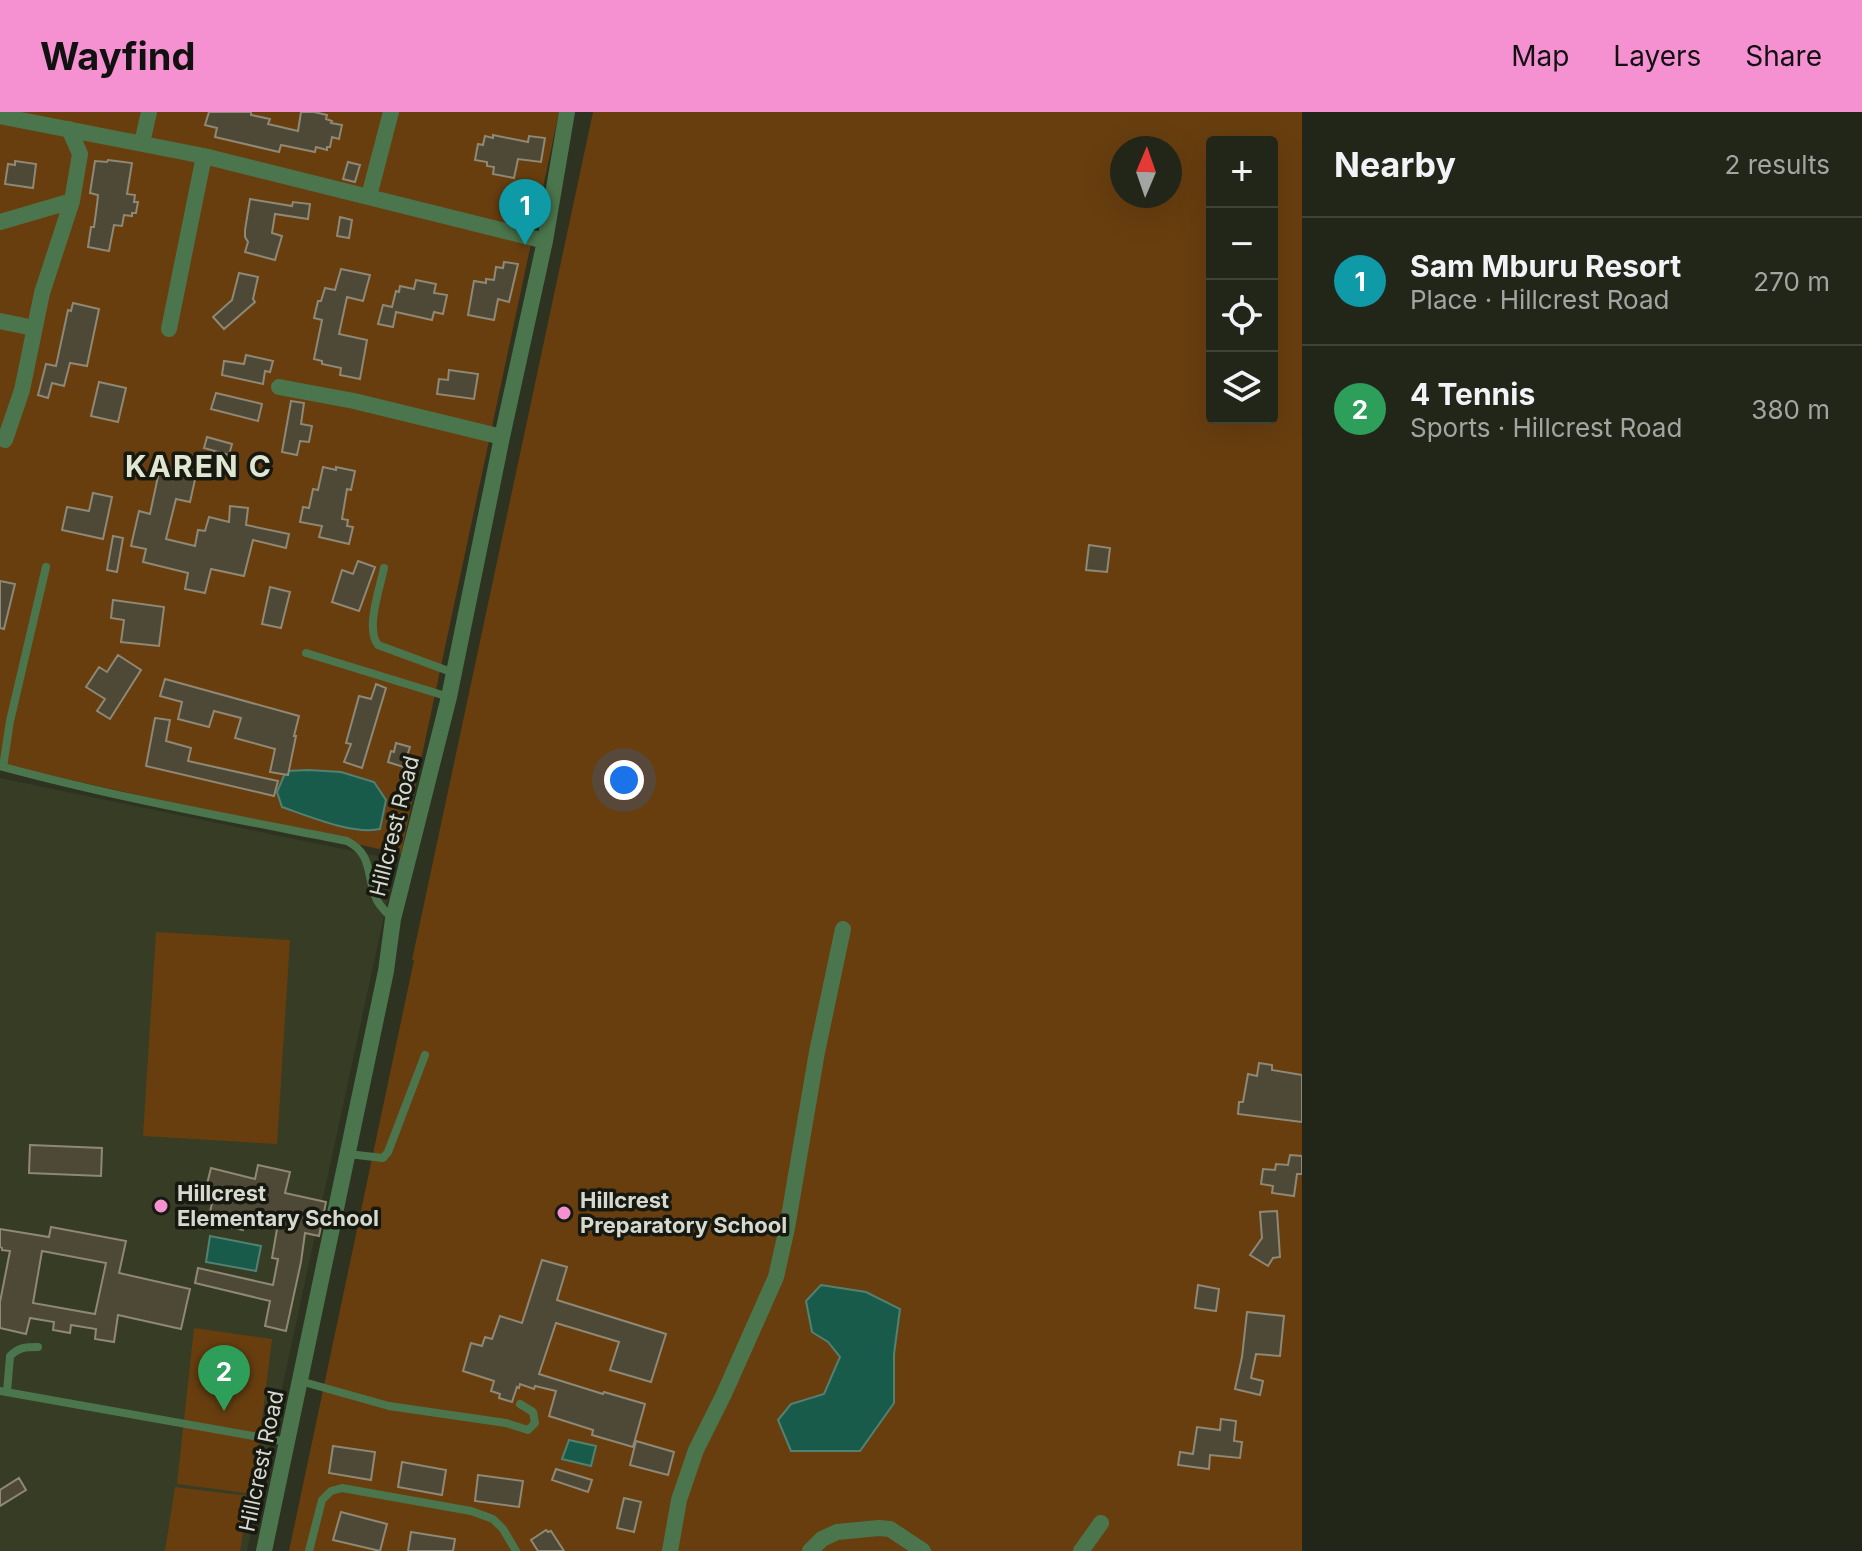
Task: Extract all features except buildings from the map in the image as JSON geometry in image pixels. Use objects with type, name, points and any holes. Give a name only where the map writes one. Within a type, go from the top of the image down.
[{"type":"street","points":[[142,143],[149,112]]},
{"type":"street","points":[[369,196],[391,112]]},
{"type":"street","name":"Hillcrest Road","points":[[264,1551],[386,971],[393,919],[449,697],[545,241],[567,112]]},
{"type":"street","points":[[0,116],[204,156],[545,241]]},
{"type":"street","points":[[5,440],[22,390],[42,293],[72,201],[80,154],[69,129]]},
{"type":"street","points":[[169,329],[204,156]]},
{"type":"street","points":[[0,222],[72,201]]},
{"type":"street","points":[[0,321],[34,328]]},
{"type":"street","points":[[279,387],[354,401],[502,437]]},
{"type":"street","points":[[670,1551],[679,1500],[696,1450],[776,1277],[843,929]]},
{"type":"street","points":[[1081,1551],[1101,1523]]},
{"type":"street","points":[[810,1551],[822,1539],[837,1532],[879,1528],[890,1529],[923,1551]]},
{"type":"lane","points":[[46,567],[2,767],[174,808],[347,841],[364,854],[376,901],[393,919]]},
{"type":"lane","points":[[384,568],[372,629],[373,639],[378,645],[454,673]]},
{"type":"lane","points":[[306,653],[449,697]]},
{"type":"lane","points":[[348,1154],[383,1158],[388,1152],[425,1055]]},
{"type":"lane","points":[[38,1347],[25,1347],[10,1356],[3,1391],[138,1412],[288,1442]]},
{"type":"lane","points":[[300,1381],[389,1406],[506,1423],[528,1430],[535,1423],[533,1412],[520,1404]]},
{"type":"lane","points":[[309,1551],[322,1500],[331,1491],[342,1488],[471,1511],[493,1519],[516,1551]]},
{"type":"shaded area","points":[[0,112],[559,112],[401,854],[0,764]]},
{"type":"shaded area","points":[[593,112],[1302,112],[1302,1551],[289,1551]]},
{"type":"shaded area","name":"Hillcrest Elementary School","points":[[0,778],[396,860],[247,1551],[0,1551]]},
{"type":"shaded area","points":[[156,932],[290,940],[277,1144],[143,1136]]},
{"type":"shaded area","points":[[194,1328],[272,1339],[253,1494],[177,1484]]},
{"type":"shaded area","points":[[175,1487],[249,1496],[240,1551],[165,1551]]},
{"type":"water","points":[[286,771],[341,772],[374,782],[386,800],[380,829],[344,827],[282,807],[277,792]]},
{"type":"water","points":[[210,1236],[261,1246],[256,1271],[206,1262]]},
{"type":"water","points":[[821,1285],[866,1292],[900,1309],[894,1354],[894,1403],[860,1451],[791,1451],[778,1420],[791,1404],[824,1394],[840,1357],[828,1342],[812,1332],[806,1301]]},
{"type":"water","points":[[569,1440],[596,1446],[591,1466],[562,1459]]},
{"type":"place","name":"Sam Mburu Resort","points":[[525,245]]},
{"type":"place","name":"Hillcrest Elementary School","points":[[161,1206]]},
{"type":"place","name":"Hillcrest Preparatory School","points":[[564,1213]]},
{"type":"place","name":"4 Tennis","points":[[224,1411]]},
{"type":"district","name":"KAREN C","points":[[199,467]]}]
